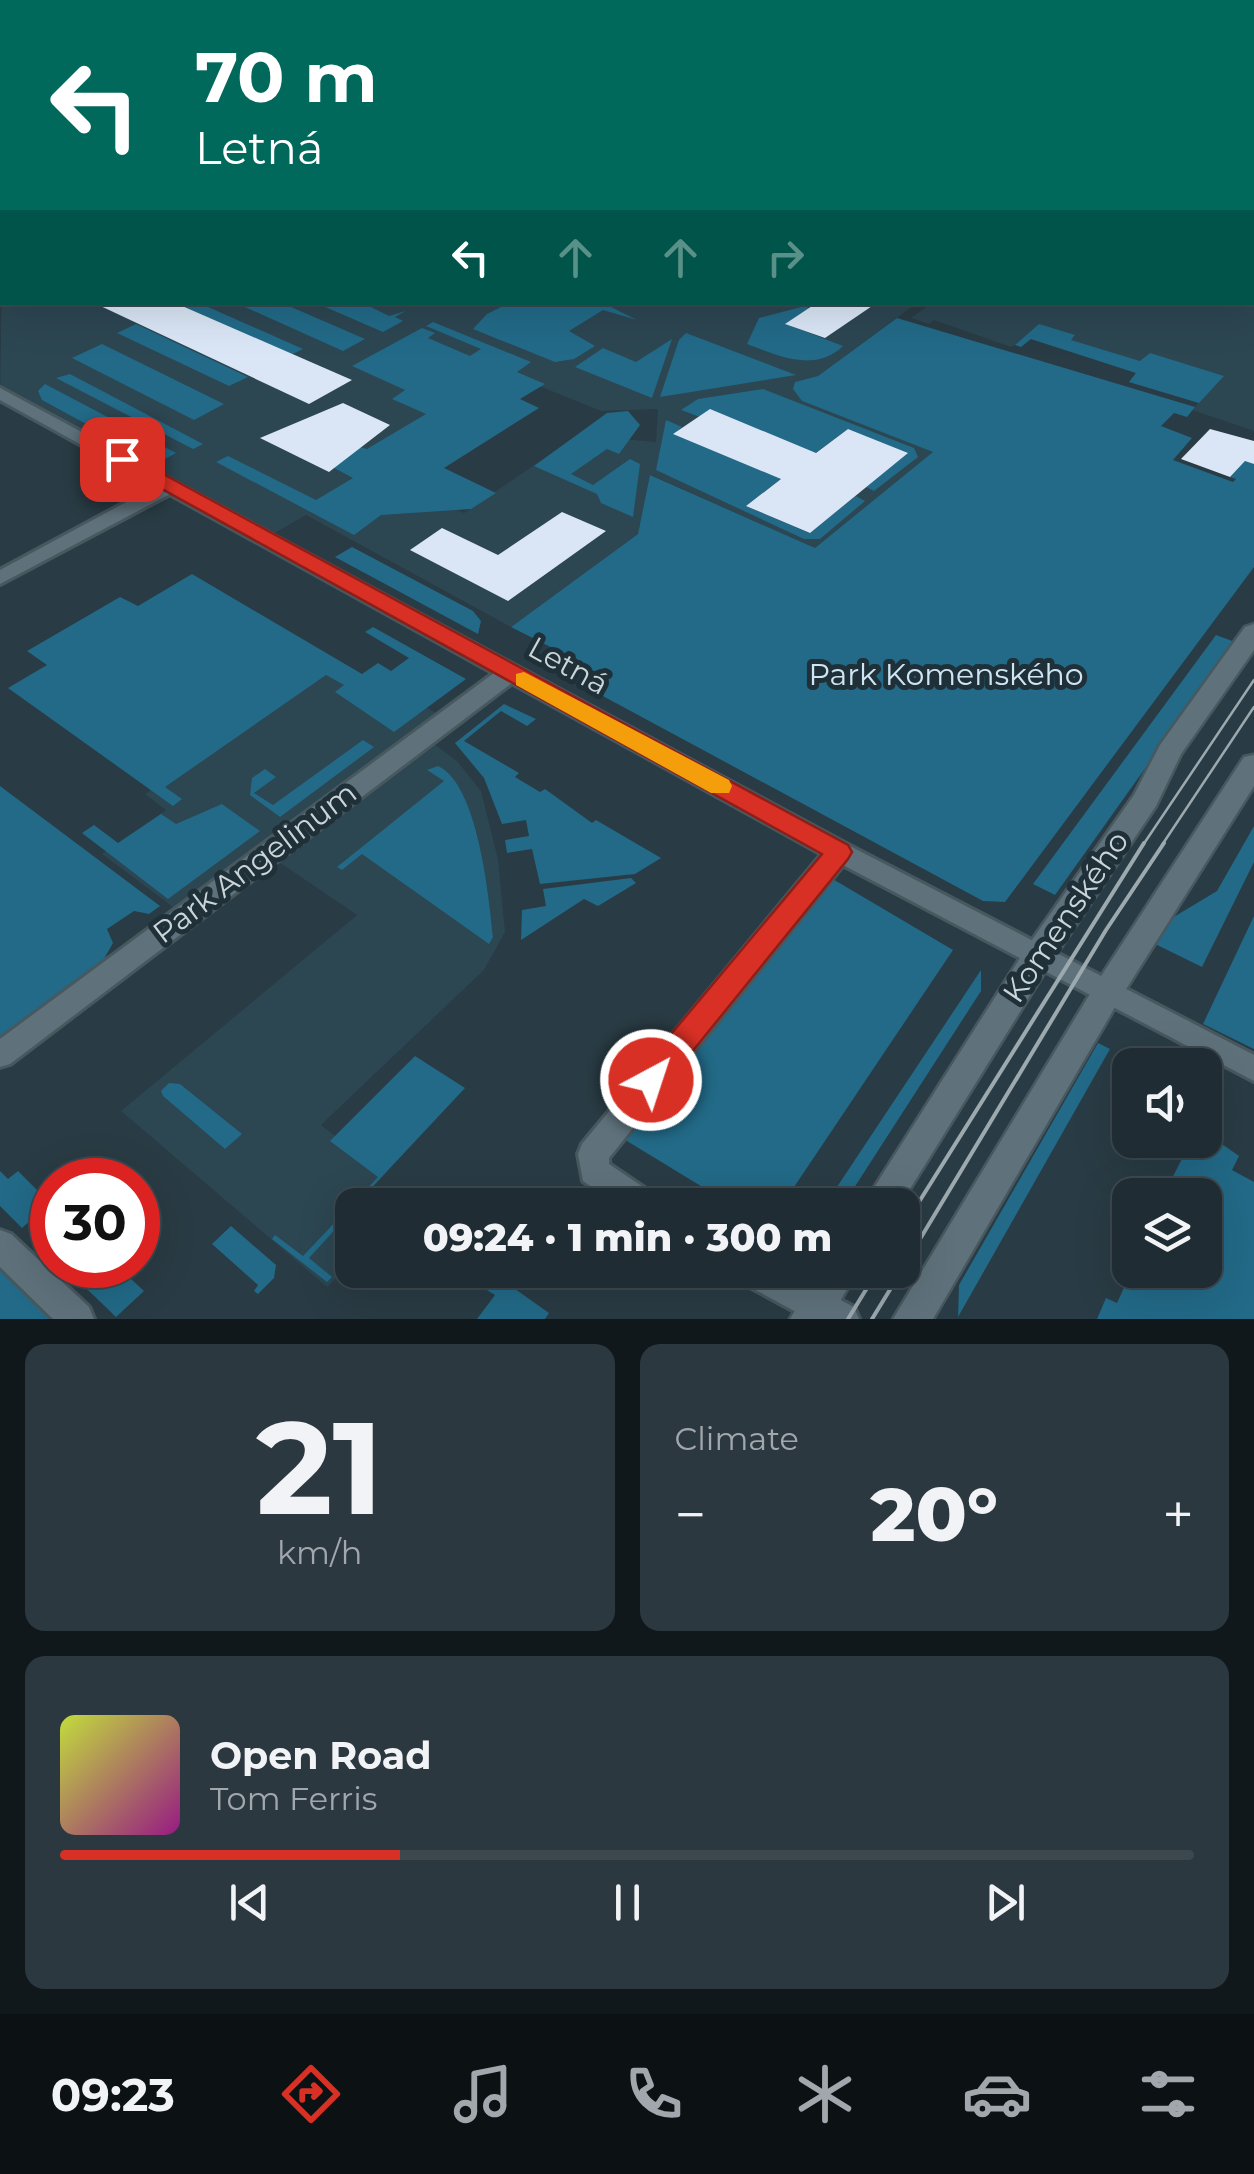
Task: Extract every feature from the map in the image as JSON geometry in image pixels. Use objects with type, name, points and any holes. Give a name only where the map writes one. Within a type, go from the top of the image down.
[{"type":"street","name":"Letná","points":[[0,393],[839,852],[1254,1069]]},
{"type":"street","points":[[0,578],[170,486]]},
{"type":"street","name":"Komenského","points":[[892,1188],[1038,956],[1146,799],[1169,750],[1254,632]]},
{"type":"street","name":"Park Angelinum","points":[[0,1055],[511,672]]},
{"type":"street","points":[[912,1319],[1107,993],[1254,764]]},
{"type":"street","points":[[619,1188],[594,1171],[592,1154],[839,852]]},
{"type":"street","points":[[0,1246],[77,1319]]},
{"type":"street","points":[[780,1288],[823,1315],[833,1288]]},
{"type":"shaded area","points":[[1,305],[914,305],[818,376],[795,382],[802,401],[934,452],[815,548],[651,475],[638,534],[511,627],[306,515],[261,541],[0,393]],"holes":[[[529,382],[601,411],[658,409],[656,442],[578,435],[464,513],[377,473]]]},
{"type":"shaded area","points":[[929,305],[1254,305],[1254,431],[1192,410],[1198,403],[1129,382],[1136,373],[1030,339],[1011,347],[934,320],[929,324],[911,318]]},
{"type":"shaded area","points":[[335,666],[362,674],[448,719],[425,737],[457,761],[481,791],[498,859],[505,932],[484,970],[321,1125],[385,1174],[372,1188],[335,1188],[335,1279],[327,1287],[121,1111],[357,915],[267,854],[185,916],[102,854],[166,810],[145,794]]},
{"type":"green space","points":[[179,305],[204,305],[303,349],[291,355]]},
{"type":"green space","points":[[240,305],[287,305],[365,339],[343,351]]},
{"type":"green space","points":[[321,305],[367,305],[389,316],[406,311],[395,317],[403,321],[383,332]]},
{"type":"green space","points":[[505,305],[607,305],[637,320],[603,310],[569,331],[595,346],[574,359],[555,362],[473,329],[487,314]]},
{"type":"green space","points":[[809,308],[786,324],[843,346],[821,359],[796,360],[747,344],[759,318]]},
{"type":"green space","name":"Park Komenského","points":[[897,318],[1195,407],[1187,417],[1174,413],[1161,426],[1192,438],[1173,460],[1233,482],[1236,479],[1230,477],[1254,451],[1254,567],[1005,902],[983,901],[575,681],[580,662],[511,627],[638,534],[650,475],[815,548],[933,452],[802,401],[793,389],[795,382],[818,376]]},
{"type":"green space","points":[[433,322],[531,362],[517,372],[545,384],[520,399],[539,408],[444,468],[496,493],[471,509],[381,515],[354,535],[216,462],[228,456],[316,500],[353,478],[334,468],[360,447],[367,449],[426,414],[392,399],[405,390],[352,366],[422,328],[435,333],[428,338],[470,356],[481,349],[426,326]]},
{"type":"green space","points":[[136,324],[248,377],[229,386],[117,333]]},
{"type":"green space","points":[[1039,324],[1075,335],[1071,340],[1140,361],[1150,353],[1224,376],[1199,403],[1129,382],[1136,373],[1031,339],[1021,347],[1015,345]]},
{"type":"green space","points":[[686,333],[796,375],[660,397],[679,340]]},
{"type":"green space","points":[[672,339],[652,398],[575,367],[603,348],[636,362]]},
{"type":"green space","points":[[102,344],[224,404],[194,420],[72,358]]},
{"type":"green space","points":[[70,374],[203,444],[193,449],[56,378]]},
{"type":"green space","points":[[45,384],[176,453],[158,463],[42,400],[38,391]]},
{"type":"green space","points":[[763,389],[914,448],[918,457],[874,491],[866,487],[907,453],[848,429],[810,457],[681,410],[698,399]]},
{"type":"green space","points":[[628,411],[640,425],[619,454],[607,449],[571,474],[593,485],[630,459],[640,464],[633,517],[601,503],[597,494],[534,466],[607,413]]},
{"type":"green space","points":[[666,420],[682,427],[674,434],[763,471],[777,462],[787,474],[746,506],[809,533],[856,496],[865,501],[820,539],[804,539],[656,470]]},
{"type":"green space","points":[[352,547],[473,611],[481,621],[478,634],[335,557]]},
{"type":"green space","points":[[192,574],[362,674],[378,663],[391,671],[409,658],[365,632],[373,627],[466,679],[394,732],[335,692],[344,685],[326,675],[165,787],[182,799],[173,806],[8,688],[47,665],[27,651],[120,597],[138,606]]},
{"type":"green space","points":[[1216,635],[1235,642],[1055,895],[1033,884]]},
{"type":"green space","points":[[504,704],[536,719],[527,726],[501,711],[464,741],[519,773],[515,777],[540,792],[545,789],[592,823],[596,820],[661,858],[635,874],[540,884],[532,849],[507,853],[505,840],[529,836],[526,820],[502,824],[484,778],[455,743]]},
{"type":"green space","points":[[363,740],[374,747],[280,817],[250,795],[252,778],[265,769],[276,777],[254,793],[273,805]]},
{"type":"green space","points":[[438,766],[452,777],[472,817],[488,896],[493,937],[489,944],[362,854],[342,870],[337,867],[444,781],[427,770]]},
{"type":"green space","points":[[0,786],[160,906],[149,914],[134,911],[107,929],[113,943],[100,966],[0,1040]]},
{"type":"green space","points":[[222,804],[260,831],[168,899],[82,833],[94,825],[118,843],[161,814],[176,824]]},
{"type":"green space","points":[[1254,826],[1254,862],[1202,967],[1151,942],[1162,924],[1217,891]]},
{"type":"green space","points":[[631,878],[636,883],[598,906],[584,899],[521,940],[522,910],[546,906],[543,889]]},
{"type":"green space","points":[[831,878],[953,950],[793,1188],[704,1188],[622,1138]]},
{"type":"green space","points":[[1254,916],[1254,1049],[1203,1024]]},
{"type":"green space","points":[[981,970],[981,991],[854,1188],[836,1188]]},
{"type":"green space","points":[[1098,1043],[1110,1049],[958,1317],[959,1285]]},
{"type":"green space","points":[[415,1056],[465,1088],[371,1188],[368,1188],[378,1177],[330,1141]]},
{"type":"green space","points":[[169,1083],[180,1084],[242,1134],[225,1149],[163,1096],[161,1091]]},
{"type":"green space","points":[[1222,1144],[1239,1156],[1232,1170],[1254,1182],[1254,1319],[1097,1319],[1106,1298],[1117,1303],[1124,1288],[1222,1288],[1222,1178],[1172,1178],[1182,1158],[1222,1158]]},
{"type":"green space","points":[[0,1171],[8,1179],[18,1171],[30,1183],[30,1221],[22,1228],[0,1206]]},
{"type":"green space","points":[[335,1222],[335,1230],[309,1258],[332,1277],[327,1282],[272,1239],[275,1235],[303,1256]]},
{"type":"green space","points":[[231,1226],[276,1265],[274,1278],[258,1294],[254,1291],[258,1285],[212,1244]]},
{"type":"green space","points":[[0,1245],[30,1274],[30,1288],[44,1288],[76,1319],[0,1319]]},
{"type":"green space","points":[[86,1288],[144,1291],[116,1317]]},
{"type":"green space","points":[[484,1288],[514,1288],[549,1313],[545,1319],[477,1319],[495,1295]]},
{"type":"building","points":[[98,305],[180,305],[352,380],[309,404]]},
{"type":"building","points":[[814,305],[874,305],[825,338],[785,324]]},
{"type":"building","points":[[343,403],[390,425],[329,472],[260,438]]},
{"type":"building","points":[[710,409],[816,453],[848,429],[908,453],[810,533],[746,506],[781,479],[673,434]]},
{"type":"building","points":[[1210,429],[1254,441],[1254,464],[1245,461],[1230,477],[1181,459]]},
{"type":"building","points":[[562,512],[606,531],[508,601],[410,550],[442,528],[498,555]]},
{"type":"tram line","points":[[1143,845],[1254,680]]},
{"type":"tram line","points":[[1162,845],[1254,707]]},
{"type":"tram line","points":[[920,1200],[1144,843]]},
{"type":"tram line","points":[[920,1239],[1106,930],[1164,843]]},
{"type":"tram line","points":[[848,1319],[867,1288]]},
{"type":"tram line","points":[[872,1319],[891,1288]]},
{"type":"slow traffic","points":[[524,680],[720,786]]},
{"type":"route","points":[[122,459],[839,852],[651,1080]]}]
